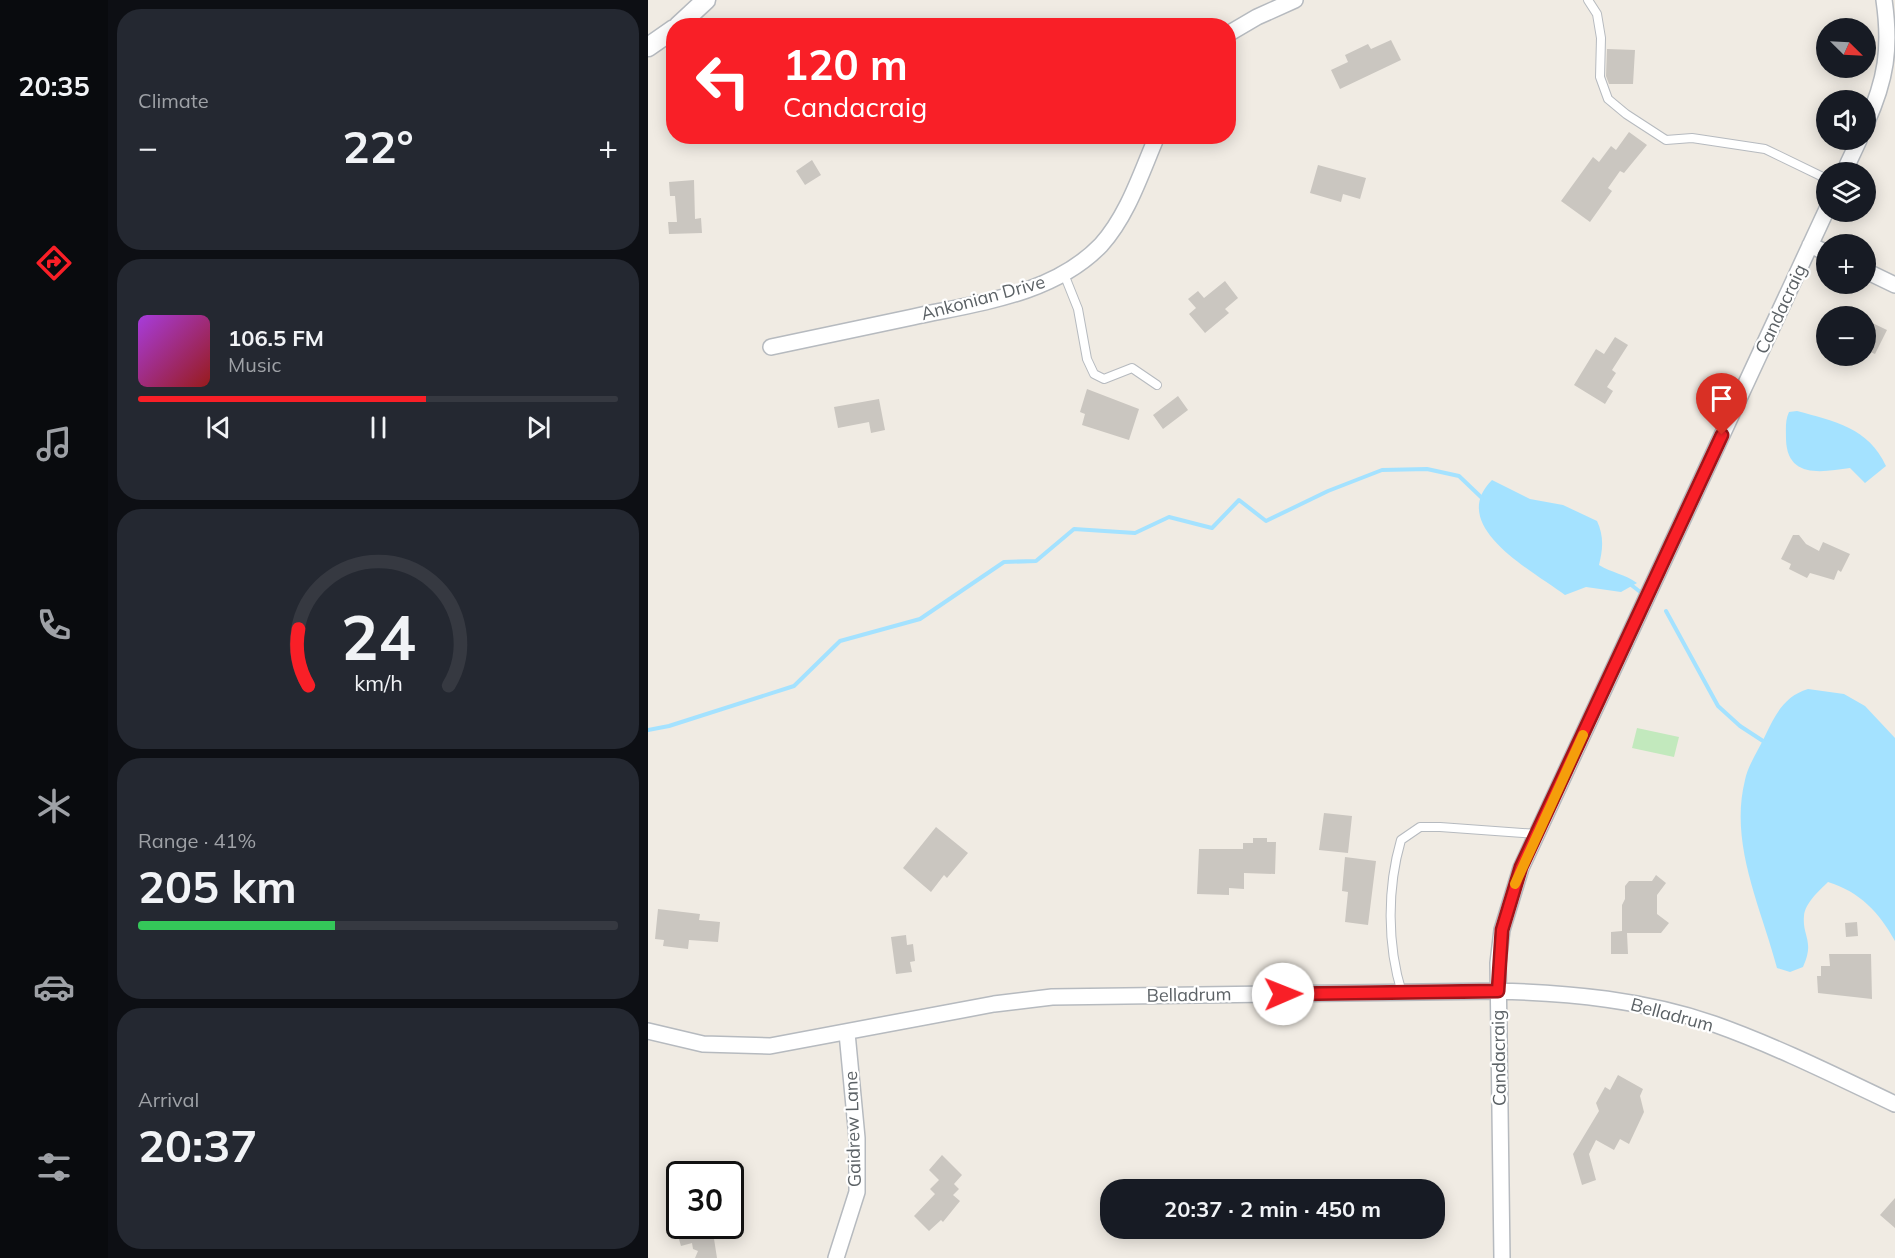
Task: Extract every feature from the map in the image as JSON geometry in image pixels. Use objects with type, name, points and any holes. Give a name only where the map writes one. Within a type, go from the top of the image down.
[{"type":"street","points":[[687,18],[706,0]]},
{"type":"street","points":[[1236,29],[1295,0]]},
{"type":"street","points":[[1876,102],[1886,66],[1888,31],[1884,0]]},
{"type":"street","points":[[648,46],[666,34]]},
{"type":"street","name":"Ankonian Drive","points":[[771,347],[997,298],[1038,286],[1064,274],[1088,257],[1113,229],[1129,201],[1154,144]]},
{"type":"street","name":"Candacraig","points":[[1502,1258],[1498,963],[1508,909],[1521,867],[1536,834],[1821,222]]},
{"type":"street","points":[[1810,245],[1816,248]]},
{"type":"street","points":[[1876,276],[1895,285]]},
{"type":"street","name":"Belladrum","points":[[648,1031],[699,1043],[737,1046],[798,1042],[994,1004],[1052,997],[1498,991],[1556,993],[1609,999],[1662,1009],[1714,1024],[1771,1047],[1895,1104]]},
{"type":"street","name":"Gaidrew Lane","points":[[836,1258],[857,1192],[857,1138],[847,1033]]},
{"type":"lane","points":[[1588,0],[1597,14],[1601,38],[1600,77],[1608,99],[1626,114],[1666,140],[1692,138],[1739,143],[1764,149],[1816,174]]},
{"type":"lane","points":[[1064,274],[1078,309],[1087,359],[1094,374],[1104,379],[1134,368],[1157,385]]},
{"type":"lane","points":[[1402,993],[1394,965],[1392,933],[1393,867],[1401,840],[1420,827],[1440,826],[1536,834]]},
{"type":"green space","points":[[1637,728],[1679,737],[1674,757],[1632,748]]},
{"type":"water","points":[[1797,411],[1849,428],[1870,443],[1886,466],[1865,483],[1850,468],[1818,471],[1799,467],[1792,461],[1786,439],[1789,412]]},
{"type":"water","points":[[1492,480],[1530,499],[1563,505],[1597,521],[1602,543],[1599,565],[1637,583],[1621,592],[1586,587],[1565,595],[1534,573],[1499,546],[1486,530],[1479,514],[1481,497]]},
{"type":"water","points":[[1808,689],[1844,694],[1865,706],[1895,738],[1895,941],[1868,904],[1850,891],[1828,882],[1813,898],[1805,911],[1804,923],[1808,951],[1803,967],[1790,972],[1777,968],[1749,875],[1741,828],[1741,804],[1749,769],[1774,719],[1787,701]]},
{"type":"building","points":[[1391,40],[1401,60],[1340,89],[1331,70],[1348,62],[1345,55],[1368,44],[1371,49]]},
{"type":"building","points":[[1607,49],[1635,50],[1633,84],[1609,84],[1606,76]]},
{"type":"building","points":[[1629,132],[1647,145],[1624,173],[1620,171],[1608,188],[1612,191],[1590,222],[1561,201],[1593,157],[1599,162],[1611,146],[1616,150]]},
{"type":"building","points":[[812,160],[821,175],[805,185],[796,171]]},
{"type":"building","points":[[1318,165],[1366,178],[1360,199],[1343,194],[1341,202],[1310,193]]},
{"type":"building","points":[[694,180],[695,219],[701,218],[702,233],[669,234],[668,222],[677,222],[675,196],[670,196],[669,182]]},
{"type":"building","points":[[1225,281],[1238,298],[1225,309],[1229,313],[1205,333],[1189,314],[1196,308],[1188,299],[1198,291],[1204,298]]},
{"type":"building","points":[[1876,325],[1887,330],[1876,352]]},
{"type":"building","points":[[1615,337],[1628,345],[1612,370],[1616,373],[1607,387],[1613,391],[1605,404],[1574,385],[1596,349],[1604,354]]},
{"type":"building","points":[[1087,389],[1139,409],[1129,440],[1082,425],[1085,414],[1080,412]]},
{"type":"building","points":[[1178,396],[1188,410],[1163,429],[1153,415]]},
{"type":"building","points":[[879,399],[885,430],[871,433],[869,422],[838,428],[834,407]]},
{"type":"building","points":[[1793,535],[1799,535],[1806,544],[1819,551],[1823,542],[1850,554],[1841,572],[1838,570],[1834,580],[1810,573],[1807,578],[1789,569],[1791,564],[1781,559]]},
{"type":"building","points":[[1324,813],[1352,816],[1348,853],[1319,850]]},
{"type":"building","points":[[936,827],[968,853],[947,878],[944,875],[931,892],[903,868]]},
{"type":"building","points":[[1253,838],[1267,838],[1267,842],[1276,842],[1275,874],[1244,873],[1244,889],[1229,888],[1229,895],[1197,894],[1199,849],[1243,849],[1243,843],[1253,843]]},
{"type":"building","points":[[1345,857],[1376,861],[1368,925],[1345,922],[1348,892],[1342,891]]},
{"type":"building","points":[[1656,875],[1666,883],[1657,895],[1657,914],[1669,923],[1661,933],[1627,933],[1628,954],[1611,954],[1611,932],[1622,931],[1625,886],[1629,881],[1652,881]]},
{"type":"building","points":[[658,909],[700,914],[699,920],[720,922],[718,942],[689,940],[688,949],[663,946],[664,940],[655,939]]},
{"type":"building","points":[[1857,922],[1858,936],[1846,937],[1845,923]]},
{"type":"building","points":[[906,935],[907,945],[913,944],[915,961],[910,962],[912,972],[896,974],[891,937]]},
{"type":"building","points":[[1829,954],[1871,954],[1872,999],[1818,993],[1817,976],[1821,976],[1821,966],[1830,966]]},
{"type":"building","points":[[1618,1075],[1643,1089],[1640,1096],[1644,1112],[1629,1144],[1620,1139],[1614,1150],[1596,1140],[1589,1154],[1596,1180],[1582,1185],[1573,1154],[1599,1111],[1596,1103],[1605,1087],[1610,1090]]},
{"type":"building","points":[[942,1155],[962,1175],[954,1184],[959,1189],[953,1195],[960,1201],[943,1222],[941,1220],[929,1231],[914,1216],[935,1194],[930,1189],[939,1180],[929,1170]]},
{"type":"building","points":[[1895,1198],[1895,1228],[1880,1215]]},
{"type":"building","points":[[679,1239],[714,1239],[717,1258],[695,1258],[698,1251],[693,1249],[692,1243],[681,1246]]},
{"type":"waterway","points":[[648,730],[669,726],[794,686],[840,641],[920,619],[1004,562],[1036,561],[1074,529],[1135,533],[1169,517],[1212,528],[1239,500],[1266,521],[1328,491],[1382,470],[1427,469],[1459,476],[1482,498]]},
{"type":"waterway","points":[[1630,584],[1639,591]]},
{"type":"waterway","points":[[1666,611],[1718,706],[1740,726],[1763,741]]},
{"type":"slow traffic","points":[[1515,884],[1583,735]]},
{"type":"route","points":[[1283,994],[1498,991],[1498,963],[1502,930],[1521,867],[1722,435]]}]
